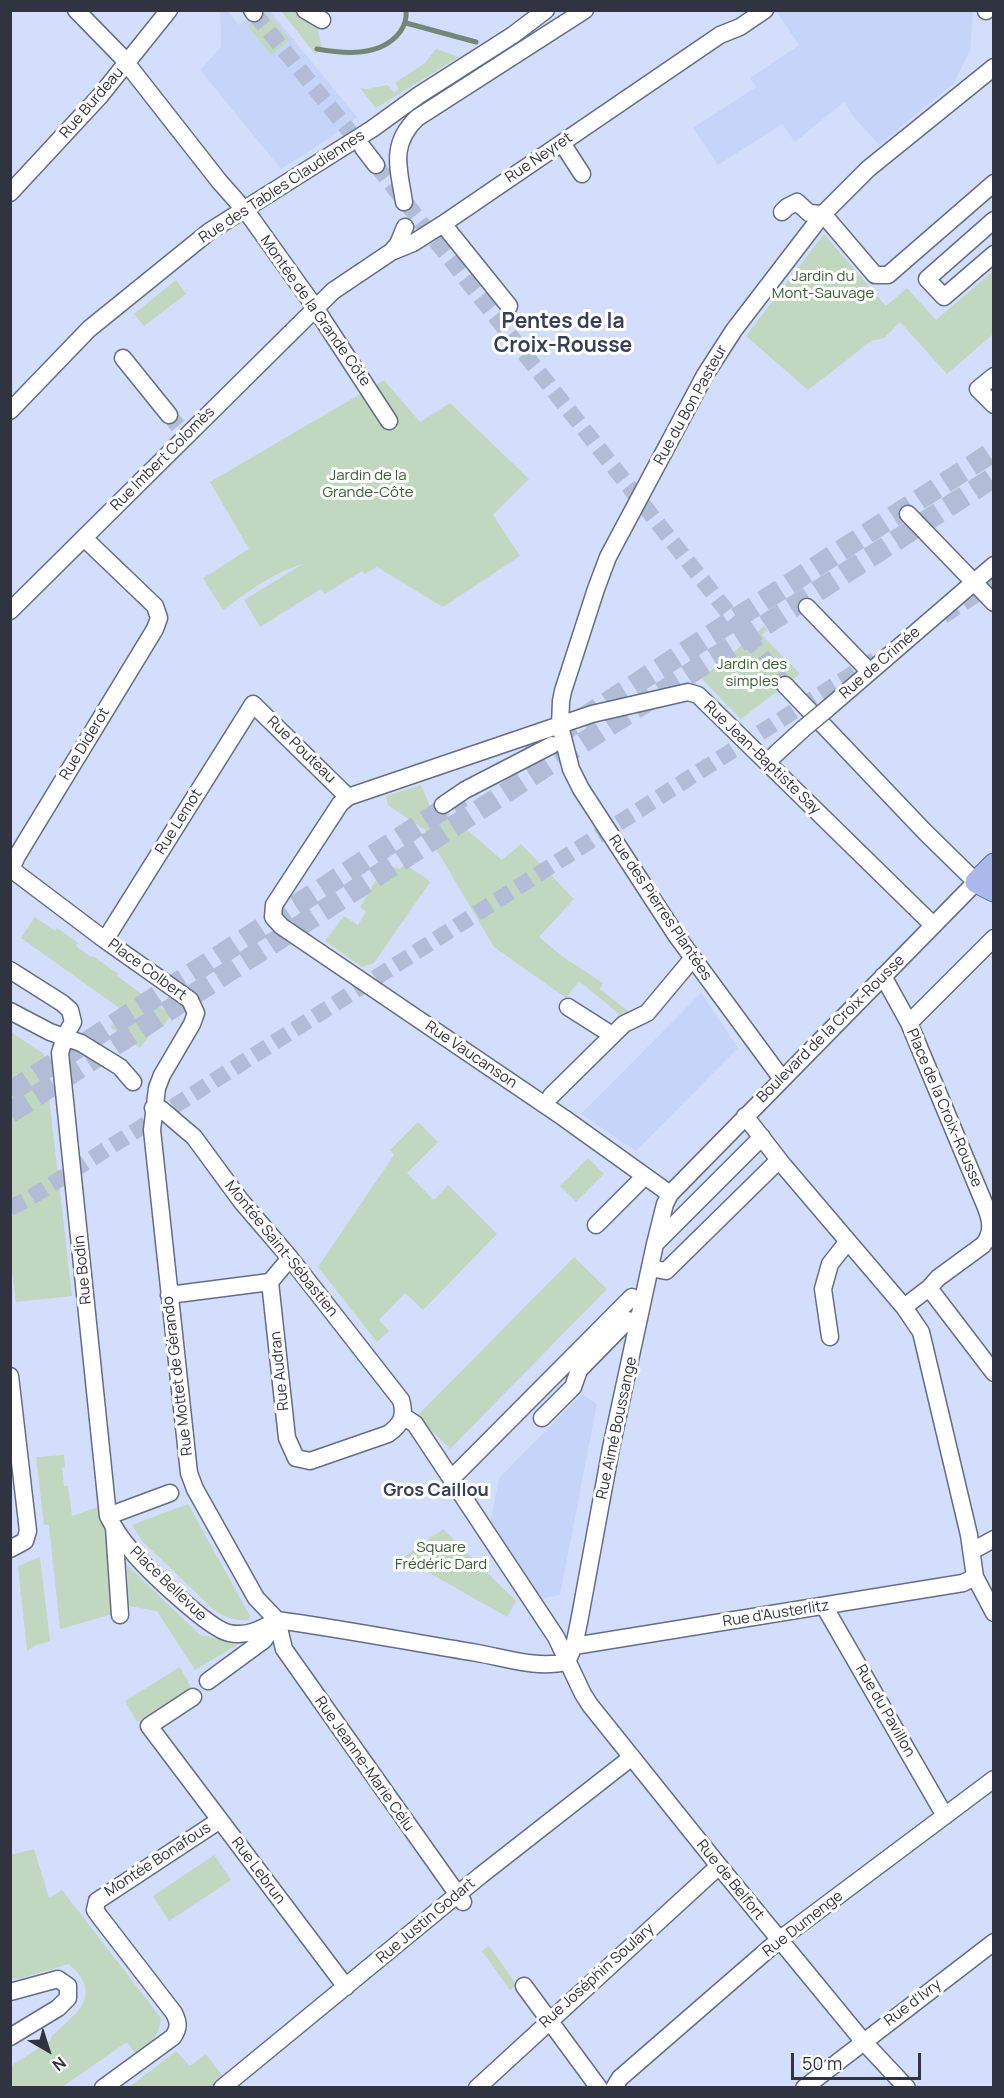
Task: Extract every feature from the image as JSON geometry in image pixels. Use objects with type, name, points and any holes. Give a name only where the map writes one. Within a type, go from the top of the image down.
[{"type":"main road","name":"Boulevard de la Croix-Rousse","points":[[985,886],[993,864]]},
{"type":"street","name":"Montée de la Grande Côte","points":[[76,10],[127,63],[244,209],[315,308],[389,421]]},
{"type":"street","name":"Rue Burdeau","points":[[10,193],[100,96],[169,10]]},
{"type":"street","points":[[305,10],[322,21]]},
{"type":"street","name":"Rue des Tables Claudiennes","points":[[10,411],[89,329],[210,231],[372,129],[419,95],[521,30],[546,10]]},
{"type":"street","points":[[404,202],[397,156],[402,137],[409,126],[417,118],[585,10]]},
{"type":"street","name":"Rue Neyret","points":[[315,308],[333,291],[391,252],[413,243],[720,35],[740,27],[765,10]]},
{"type":"street","name":"Rue du Bon Pasteur","points":[[560,726],[563,691],[608,557],[708,368],[734,330],[823,214],[868,169],[993,67]]},
{"type":"street","points":[[562,144],[582,174]]},
{"type":"street","points":[[363,148],[376,165]]},
{"type":"street","points":[[782,213],[787,207],[797,202],[809,213],[823,214],[875,275],[888,274],[993,183]]},
{"type":"street","points":[[993,220],[927,279],[944,297],[993,254]]},
{"type":"street","points":[[442,224],[509,306]]},
{"type":"street","points":[[391,252],[398,244],[405,227]]},
{"type":"street","name":"Rue Imbert Colomès","points":[[10,611],[315,308]]},
{"type":"street","points":[[123,357],[176,423]]},
{"type":"street","points":[[993,375],[978,389],[993,405]]},
{"type":"street","points":[[908,514],[993,603]]},
{"type":"street","name":"Rue Diderot","points":[[11,870],[17,856],[155,629],[159,618],[155,606],[84,538]]},
{"type":"street","name":"Rue de Crimée","points":[[767,762],[993,565]]},
{"type":"street","points":[[807,607],[870,672]]},
{"type":"street","points":[[785,685],[925,832],[985,886]]},
{"type":"street","name":"Rue Jean-Baptiste Say","points":[[348,797],[592,714],[688,692],[698,696],[933,925]]},
{"type":"street","name":"Rue Pouteau","points":[[253,704],[348,797]]},
{"type":"street","name":"Rue Lemot","points":[[105,940],[253,704]]},
{"type":"street","name":"Rue des Pierres Plantées","points":[[560,726],[571,769],[581,789],[676,935],[782,1079]]},
{"type":"street","points":[[443,805],[465,790],[552,745]]},
{"type":"street","name":"Rue Vaucanson","points":[[348,797],[340,804],[274,905],[273,916],[281,926],[670,1194]]},
{"type":"street","name":"Place Colbert","points":[[11,870],[190,1000],[196,1013],[162,1075],[153,1108]]},
{"type":"street","name":"Boulevard de la Croix-Rousse","points":[[670,1194],[933,925],[985,886]]},
{"type":"street","points":[[909,1023],[993,938]]},
{"type":"street","points":[[550,1096],[624,1024],[647,1013],[688,964]]},
{"type":"street","points":[[10,970],[70,1010],[73,1022],[65,1036]]},
{"type":"street","name":"Place de la Croix-Rousse","points":[[883,976],[909,1023],[990,1217],[992,1231],[983,1245],[938,1278],[904,1307]]},
{"type":"street","points":[[568,1007],[612,1035]]},
{"type":"street","points":[[10,1011],[50,1032],[81,1043],[120,1067],[133,1082]]},
{"type":"street","name":"Rue Bodin","points":[[65,1036],[60,1053],[110,1516]]},
{"type":"street","name":"Montée Saint-Sébastien","points":[[153,1108],[161,1109],[194,1137],[241,1201],[338,1308],[368,1347],[402,1408]]},
{"type":"street","name":"Rue Mottet de Gérando","points":[[153,1108],[152,1130],[169,1294],[192,1481],[256,1598],[277,1620]]},
{"type":"street","points":[[745,1116],[779,1160],[904,1307],[921,1332],[972,1551],[975,1577],[993,1613]]},
{"type":"street","points":[[655,1244],[762,1137]]},
{"type":"street","points":[[650,1268],[666,1271],[779,1160]]},
{"type":"street","points":[[596,1225],[638,1171]]},
{"type":"street","name":"Rue Aimé Boussange","points":[[567,1662],[574,1646],[611,1448],[655,1244],[665,1204],[670,1194]]},
{"type":"street","points":[[830,1337],[823,1289],[830,1264],[848,1241]]},
{"type":"street","points":[[169,1294],[270,1282],[290,1257]]},
{"type":"street","name":"Rue Audran","points":[[270,1282],[287,1438],[296,1458],[310,1461],[388,1434],[396,1429],[402,1408]]},
{"type":"street","points":[[929,1288],[993,1373]]},
{"type":"street","points":[[451,1479],[632,1297]]},
{"type":"street","points":[[573,1387],[579,1370],[594,1353],[628,1320],[638,1322]]},
{"type":"street","points":[[542,1418],[625,1338],[635,1340]]},
{"type":"street","points":[[10,1376],[28,1531],[25,1541],[10,1550]]},
{"type":"street","points":[[208,1681],[264,1640],[277,1620],[536,1664],[552,1666],[567,1662],[556,1637],[415,1424],[402,1408]]},
{"type":"street","points":[[110,1516],[170,1492]]},
{"type":"street","name":"Place Bellevue","points":[[110,1516],[120,1615]]},
{"type":"street","name":"Place Bellevue","points":[[110,1516],[132,1552],[204,1620],[228,1633],[241,1634],[252,1634],[277,1620]]},
{"type":"street","points":[[972,1551],[993,1539]]},
{"type":"street","name":"Rue d'Austerlitz","points":[[574,1646],[963,1583],[975,1577]]},
{"type":"street","name":"Rue du Pavillon","points":[[824,1606],[945,1816]]},
{"type":"street","name":"Rue Jeanne-Marie Célu","points":[[277,1620],[284,1649],[460,1899]]},
{"type":"street","name":"Rue de Belfort","points":[[567,1662],[590,1705],[779,1940],[863,2041],[908,2088]]},
{"type":"street","name":"Rue Lebrun","points":[[193,1697],[149,1726],[346,1988]]},
{"type":"street","name":"Rue Justin Godart","points":[[222,2088],[460,1899],[632,1757]]},
{"type":"street","name":"Rue Dumenge","points":[[617,2083],[779,1940],[993,1779]]},
{"type":"street","name":"Montée Bonafous","points":[[103,2088],[173,2037],[178,2022],[174,2013],[95,1910],[97,1900],[220,1820]]},
{"type":"street","name":"Rue Joséphin Soulary","points":[[477,2088],[719,1866]]},
{"type":"street","name":"Rue d'Ivry","points":[[804,2088],[993,1942]]},
{"type":"street","points":[[10,1992],[58,1979],[68,1986],[68,1998],[58,2008],[10,2037]]},
{"type":"street","points":[[524,1986],[599,2088]]},
{"type":"shaded area","points":[[220,11],[228,11],[239,25],[258,11],[270,11],[357,117],[331,137],[281,169],[200,70],[221,47]]},
{"type":"shaded area","points":[[973,11],[970,51],[954,83],[879,145],[852,115],[844,102],[795,142],[782,124],[718,165],[693,128],[756,87],[750,78],[799,45],[777,12]]},
{"type":"shaded area","points":[[701,993],[738,1048],[636,1151],[581,1114]]},
{"type":"shaded area","points":[[582,1394],[597,1404],[560,1595],[538,1599],[490,1525],[499,1478]]},
{"type":"green space","points":[[281,11],[297,11],[317,26],[322,48],[315,54]]},
{"type":"green space","points":[[267,12],[290,40],[271,55],[248,26]]},
{"type":"green space","points":[[436,49],[459,57],[376,108],[360,88],[388,85],[394,92],[399,89],[395,83],[425,63]]},
{"type":"green space","name":"Jardin du Mont-Sauvage","points":[[824,234],[886,306],[907,288],[936,320],[993,271],[993,334],[947,374],[900,322],[884,338],[871,341],[808,390],[746,336]]},
{"type":"green space","points":[[176,280],[186,294],[144,326],[134,314]]},
{"type":"green space","name":"Jardin de la Grande-Côte","points":[[384,380],[420,422],[450,403],[529,479],[493,515],[520,556],[443,607],[377,567],[365,574],[362,571],[325,594],[321,589],[260,627],[244,600],[303,564],[271,578],[223,610],[203,578],[249,549],[210,482]]},
{"type":"green space","name":"Jardin des simples","points":[[764,626],[767,630],[762,635],[800,674],[741,719],[702,679]]},
{"type":"green space","points":[[421,785],[431,809],[440,804],[502,860],[521,844],[574,899],[539,937],[563,957],[603,983],[600,989],[628,1011],[624,1018],[579,981],[566,998],[494,947],[425,830],[388,805],[386,796]]},
{"type":"green space","points":[[404,864],[430,882],[374,963],[362,967],[325,941],[344,916],[358,925],[366,912],[360,907],[383,868],[400,869]]},
{"type":"green space","points":[[35,917],[55,931],[57,928],[78,943],[76,946],[118,974],[117,976],[171,1015],[163,1027],[158,1024],[140,1048],[110,1027],[122,1010],[21,938]]},
{"type":"green space","points":[[11,1032],[44,1054],[72,1296],[16,1302],[10,1256]]},
{"type":"green space","points":[[418,1122],[438,1142],[407,1173],[434,1200],[448,1185],[497,1234],[423,1310],[405,1293],[379,1320],[389,1331],[377,1342],[318,1267],[394,1155],[390,1150]]},
{"type":"green space","points":[[588,1158],[604,1174],[576,1202],[560,1186]]},
{"type":"green space","points":[[574,1257],[607,1289],[450,1449],[417,1416]]},
{"type":"green space","points":[[64,1455],[65,1467],[62,1468],[64,1486],[68,1486],[72,1516],[107,1504],[120,1612],[60,1629],[49,1525],[44,1525],[36,1457]]},
{"type":"green space","points":[[188,1504],[250,1616],[249,1620],[230,1618],[213,1609],[142,1541],[132,1525]]},
{"type":"green space","name":"Square Frédéric Dard","points":[[443,1529],[516,1601],[507,1617],[403,1558]]},
{"type":"green space","points":[[40,1557],[50,1641],[36,1645],[27,1651],[18,1566]]},
{"type":"green space","points":[[127,1565],[200,1635],[242,1642],[195,1670],[157,1611],[129,1606]]},
{"type":"green space","points":[[180,1667],[192,1689],[137,1722],[125,1701]]},
{"type":"green space","points":[[34,1849],[49,1898],[62,1890],[161,2018],[156,2035],[136,2055],[127,2042],[62,2087],[11,2087],[11,2066],[50,2041],[52,2036],[78,2011],[86,1994],[85,1985],[69,1964],[11,1979],[10,1855]]},
{"type":"green space","points":[[214,1855],[231,1880],[169,1921],[153,1896]]},
{"type":"green space","points":[[489,1946],[517,1985],[510,1990],[482,1951]]},
{"type":"green space","points":[[176,2051],[190,2066],[206,2054],[223,2077],[211,2087],[128,2088]]},
{"type":"waterway","points":[[317,49],[362,52],[383,46],[402,29],[406,19],[406,10]]},
{"type":"waterway","points":[[406,23],[476,42]]},
{"type":"tunnel","points":[[254,13],[363,148]]},
{"type":"tunnel","points":[[376,165],[785,685]]},
{"type":"tunnel","points":[[169,415],[178,426]]},
{"type":"tunnel","points":[[529,753],[994,451]]},
{"type":"tunnel","points":[[10,1113],[994,477]]},
{"type":"tunnel","points":[[943,616],[994,583]]},
{"type":"tunnel","points":[[10,1208],[30,1198],[876,659]]},
{"type":"tunnel","points":[[10,1092],[462,797]]},
{"type":"district","name":"Pentes de la Croix-Rousse","points":[[563,334]]},
{"type":"district","name":"Gros Caillou","points":[[436,1491]]}]
